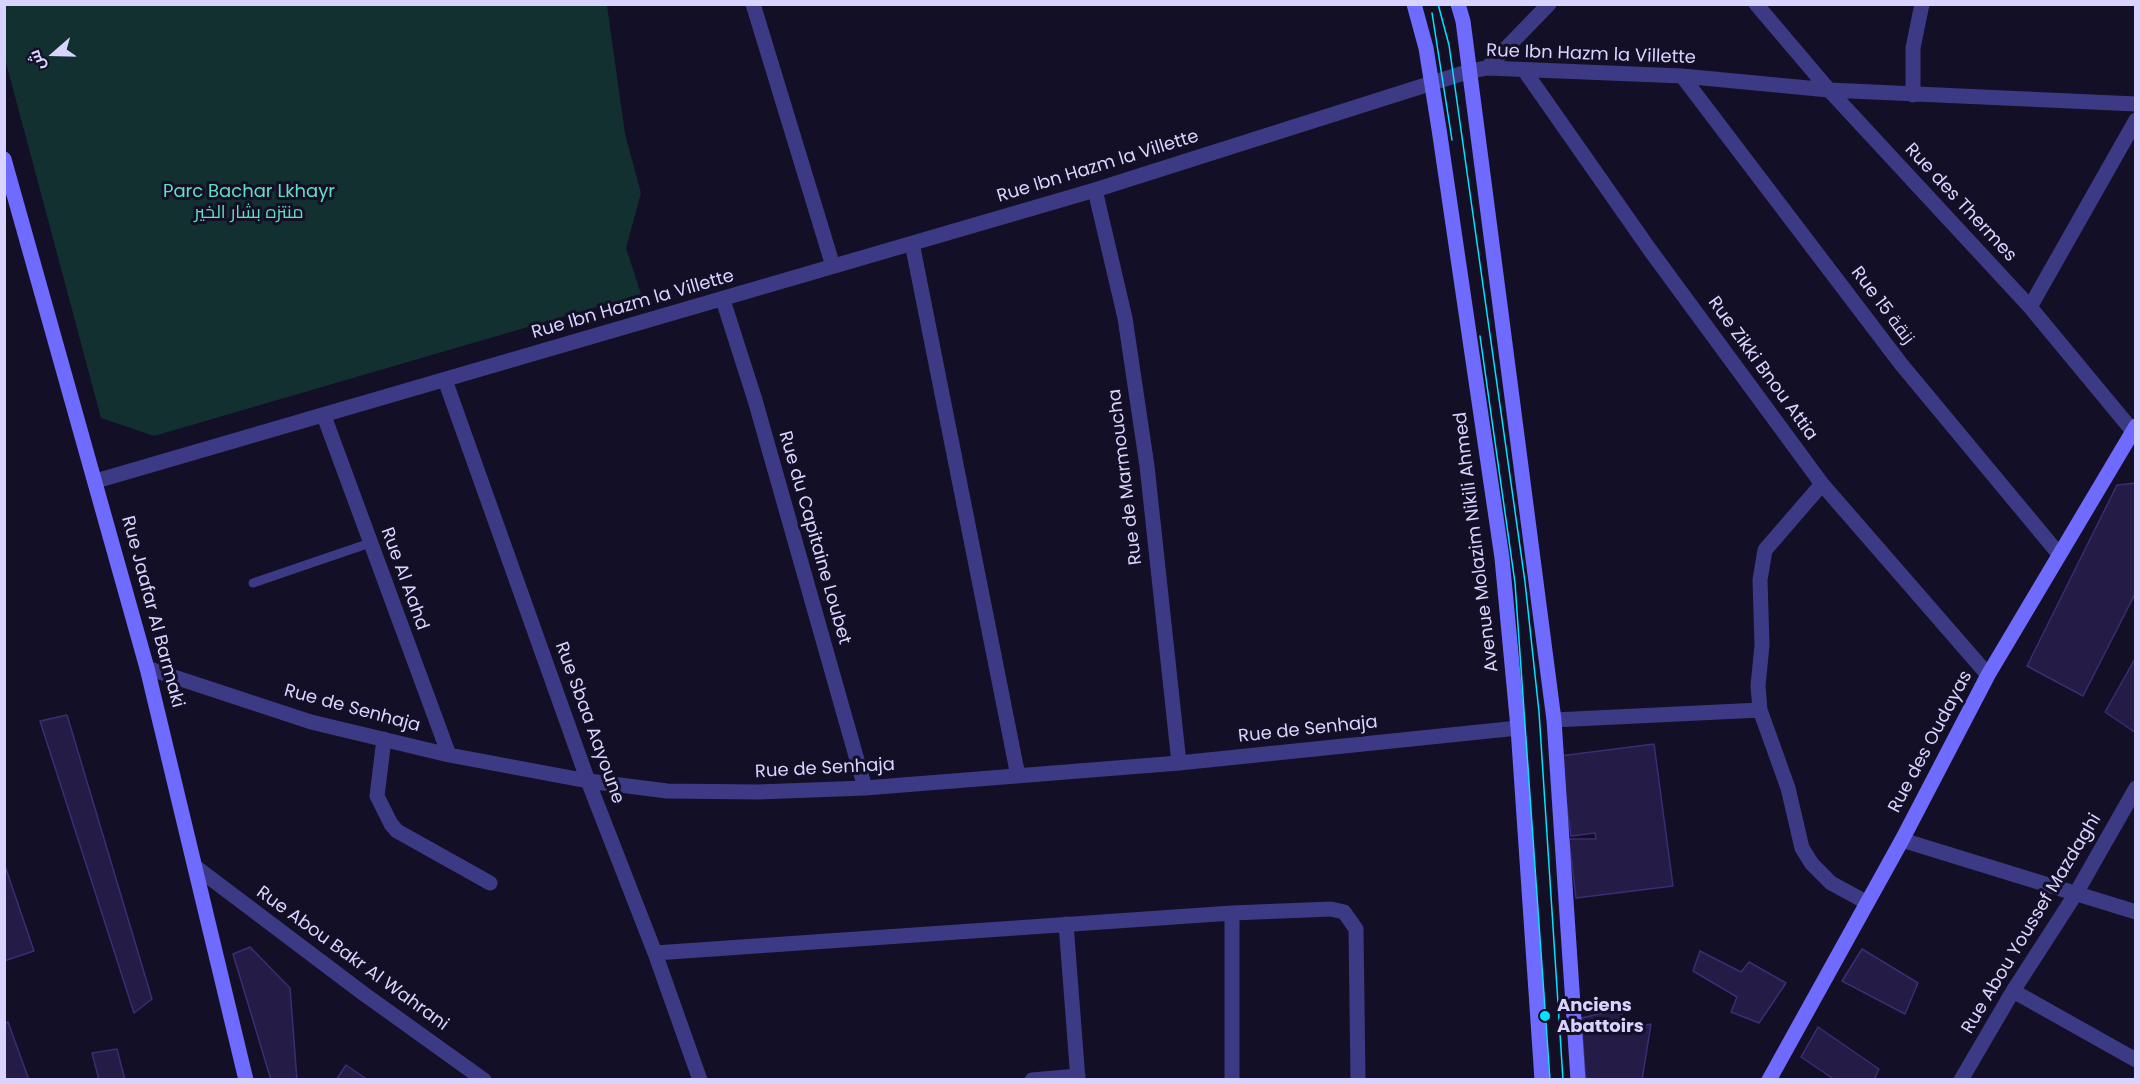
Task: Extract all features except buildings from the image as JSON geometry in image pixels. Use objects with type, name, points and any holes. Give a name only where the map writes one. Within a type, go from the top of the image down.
[{"type":"street","points":[[753,4],[833,266]]},
{"type":"street","name":"Avenue Molazim Nikili Ahmed","points":[[1414,4],[1432,82],[1502,558],[1518,728],[1542,1080]]},
{"type":"street","points":[[1458,4],[1464,21],[1554,720],[1578,1080]]},
{"type":"street","points":[[1487,68],[1549,4]]},
{"type":"street","name":"Rue des Thermes","points":[[1756,4],[1829,90],[2030,308],[2134,431]]},
{"type":"street","points":[[1913,95],[1913,48],[1922,4]]},
{"type":"street","name":"Rue Ibn Hazm la Villette","points":[[96,481],[1095,190],[1470,71],[1487,68],[1682,76],[1829,90],[2136,104]]},
{"type":"street","name":"Rue Zikki Bnou Attia","points":[[1524,70],[1650,250],[1822,484],[1988,675]]},
{"type":"street","name":"Rue 15 زنقة","points":[[1682,76],[1901,364],[2058,553]]},
{"type":"street","points":[[2030,308],[2136,120]]},
{"type":"street","name":"Rue Jaafar Al Barmaki","points":[[4,159],[147,668],[197,868],[246,1080]]},
{"type":"street","name":"Rue de Marmoucha","points":[[1095,190],[1125,318],[1145,455],[1179,763]]},
{"type":"street","points":[[912,243],[1018,776]]},
{"type":"street","name":"Rue du Capitaine Loubet","points":[[723,300],[755,400],[865,788]]},
{"type":"street","name":"Rue Sbaa Aayoune","points":[[445,380],[588,781],[655,952],[700,1080]]},
{"type":"street","name":"Rue Al Aahd","points":[[324,416],[449,755]]},
{"type":"street","name":"Rue des Oudayas","points":[[1769,1080],[1902,840],[1988,675],[2058,553],[2134,431]]},
{"type":"street","points":[[1822,484],[1765,550],[1760,580],[1762,645],[1758,686],[1760,711],[1788,788],[1802,848],[1812,864],[1831,883],[1866,902]]},
{"type":"street","name":"Rue de Senhaja","points":[[147,668],[311,722],[449,755],[588,781],[667,791],[865,788],[1179,763],[1518,728]]},
{"type":"street","points":[[1554,720],[1760,711]]},
{"type":"street","points":[[384,738],[377,796],[391,824],[397,831],[490,884]]},
{"type":"street","name":"Rue Abou Youssef Mazdaghi","points":[[1961,1080],[2013,991],[2075,895],[2136,788]]},
{"type":"street","points":[[1902,840],[2136,912]]},
{"type":"street","name":"Rue Abou Bakr Al Wahrani","points":[[197,868],[364,994],[484,1080]]},
{"type":"street","points":[[655,952],[1232,913],[1331,909],[1344,912],[1351,918],[1356,929],[1358,1080]]},
{"type":"street","points":[[1232,913],[1232,1080]]},
{"type":"street","points":[[1032,1080],[1078,1078],[1066,924]]},
{"type":"street","points":[[2013,991],[2136,1060]]},
{"type":"lane","points":[[253,583],[370,543]]},
{"type":"green space","name":"Parc Bachar Lkhayr منتزه بشار الخير","points":[[4,5],[607,5],[625,134],[641,193],[626,248],[641,294],[154,436],[101,418],[5,59]]},
{"type":"tram line","points":[[1438,4],[1449,45],[1525,582],[1539,712],[1563,1080]]},
{"type":"tram line","points":[[1432,13],[1452,140]]},
{"type":"tram line","points":[[1480,336],[1515,583],[1550,1080]]},
{"type":"place","name":"Anciens Abattoirs","points":[[1545,1016]]}]
